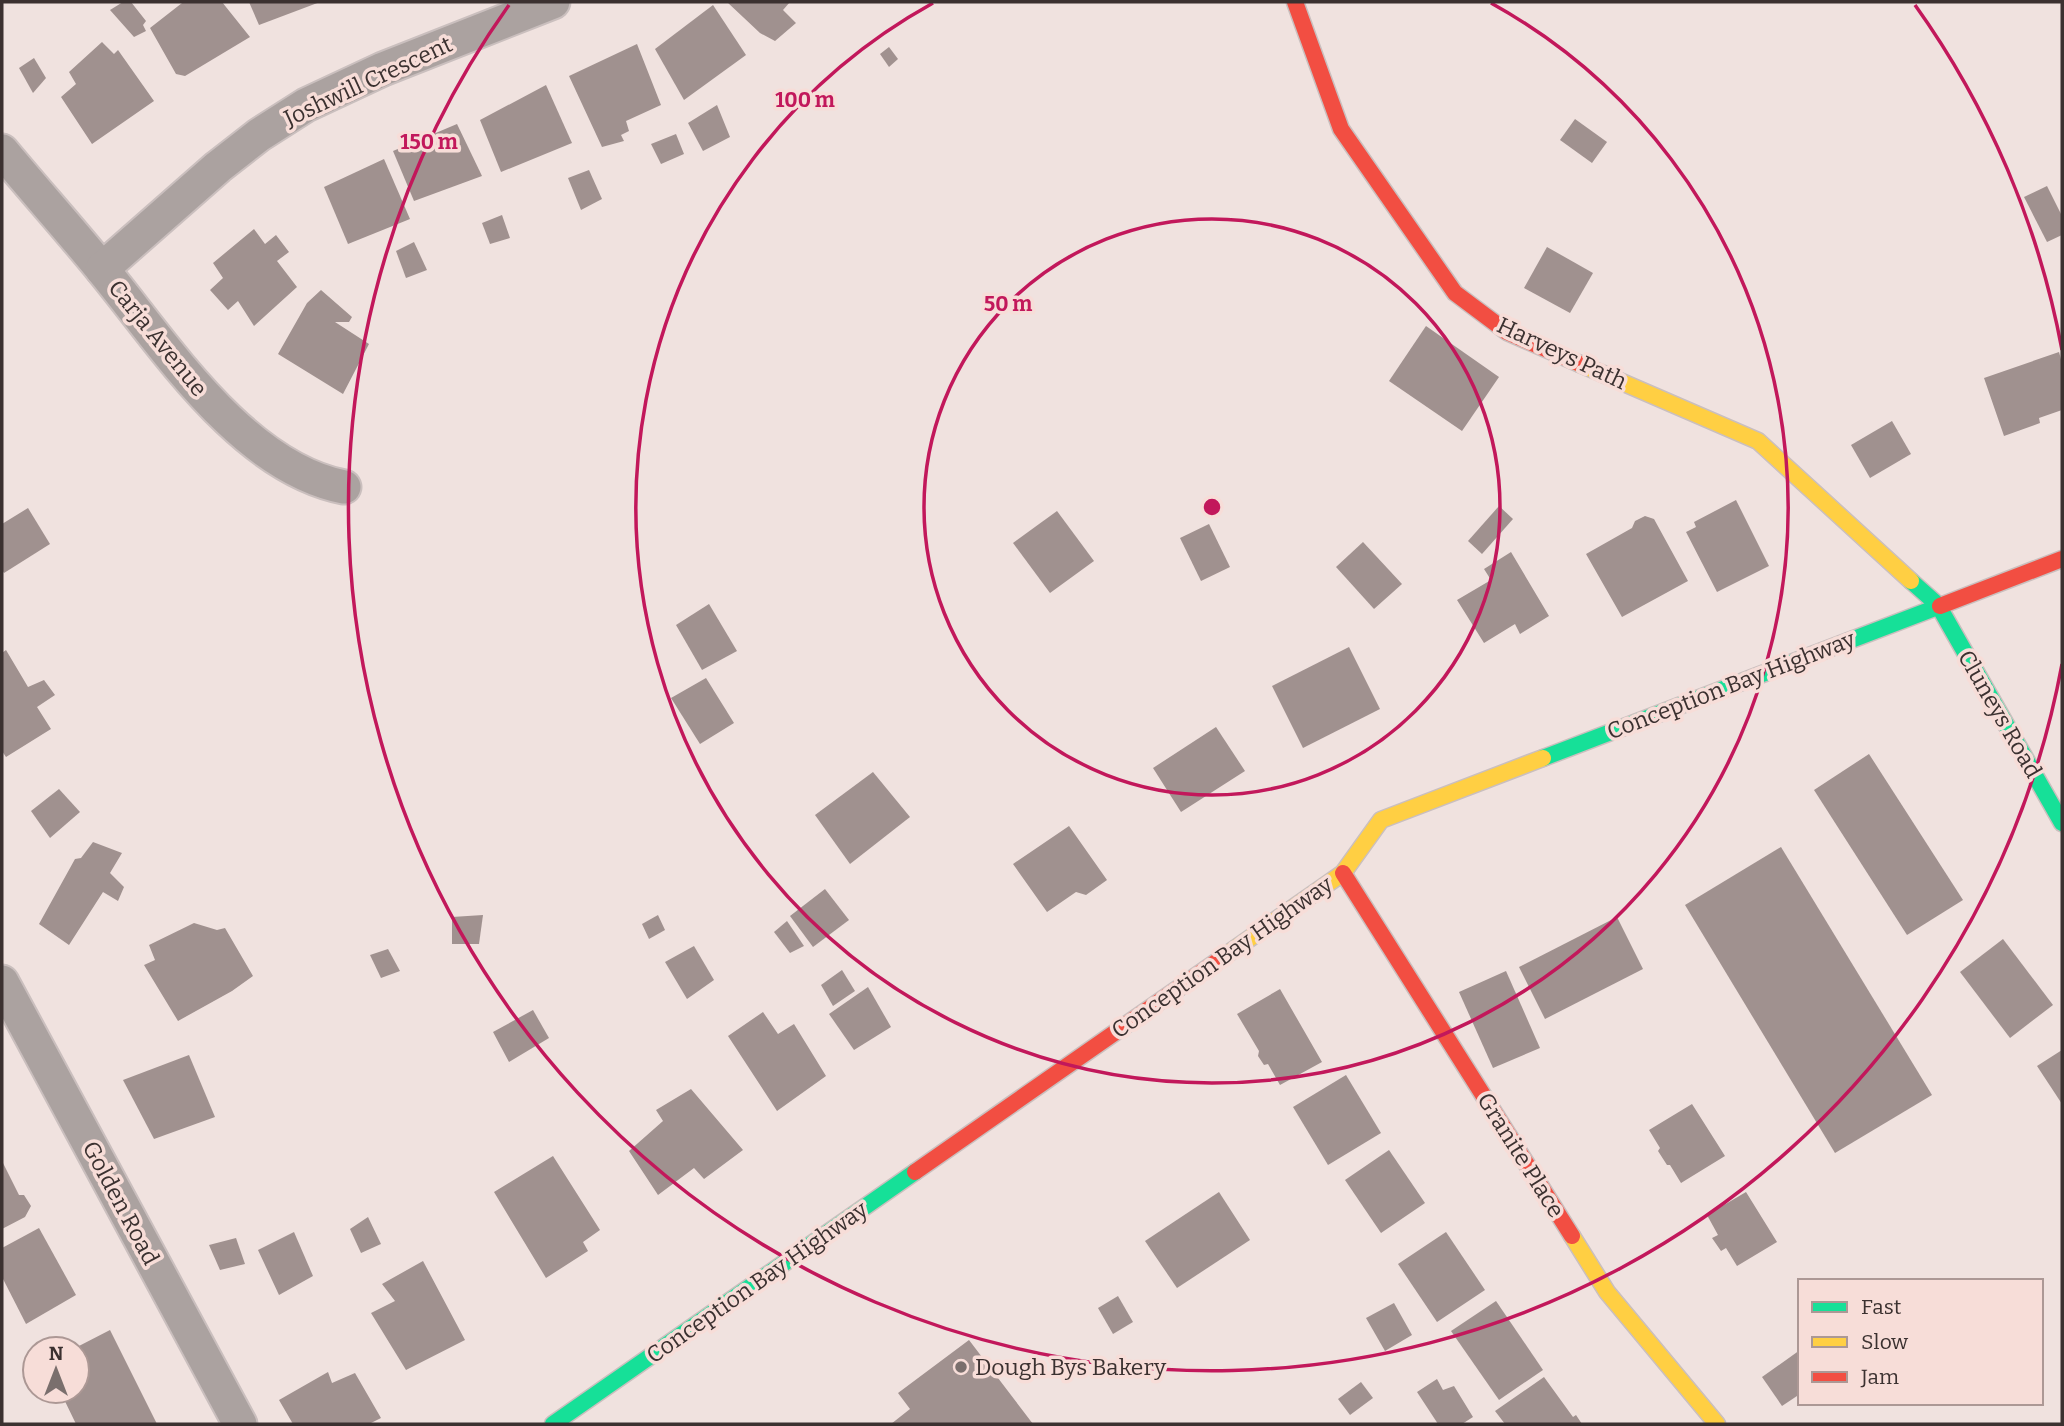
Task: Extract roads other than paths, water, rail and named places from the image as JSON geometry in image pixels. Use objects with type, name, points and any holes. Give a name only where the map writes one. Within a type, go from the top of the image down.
[{"type":"street","name":"Joshwill Crescent","points":[[102,269],[218,167],[259,135],[306,105],[383,69],[553,2]]},
{"type":"street","name":"Harveys Path","points":[[1296,2],[1341,129],[1454,293],[1507,332],[1758,441],[1938,605]]},
{"type":"street","name":"Carja Avenue","points":[[2,151],[226,419],[295,469],[344,487]]},
{"type":"street","name":"Conception Bay Highway","points":[[553,1424],[1343,873],[1381,820],[2062,559]]},
{"type":"street","name":"Cluneys Road","points":[[1938,605],[2062,823]]},
{"type":"street","name":"Granite Place","points":[[1343,873],[1607,1292],[1717,1424]]},
{"type":"street","name":"Golden Road","points":[[2,982],[240,1424]]},
{"type":"place","name":"Dough Bys Bakery","points":[[961,1367]]}]
